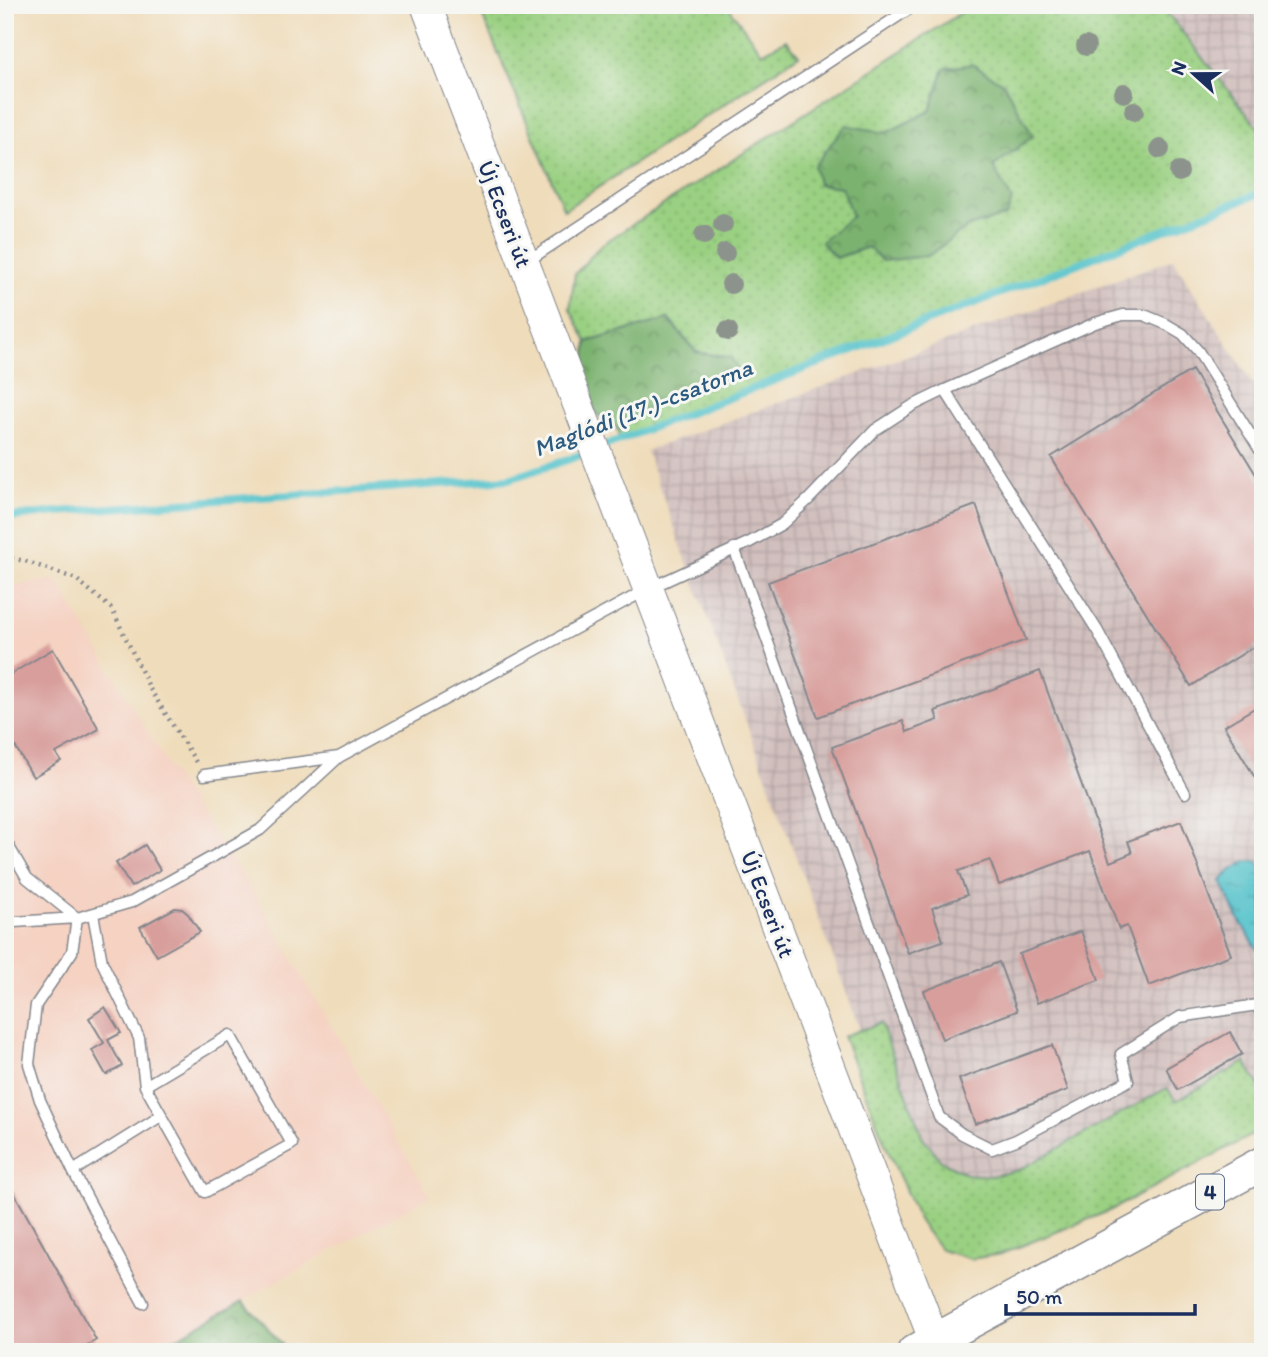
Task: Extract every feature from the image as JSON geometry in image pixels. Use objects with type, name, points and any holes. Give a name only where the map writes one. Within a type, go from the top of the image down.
[{"type":"main road","name":"Új Ecseri út","points":[[426,5],[648,589],[924,1346]]},
{"type":"main road","name":"4","points":[[924,1346],[1263,1163]]},
{"type":"lane","points":[[524,263],[915,5]]},
{"type":"lane","points":[[5,927],[14,922],[77,918],[132,902],[260,830],[338,757],[648,589],[782,524],[875,430],[912,406],[1096,323],[1123,315],[1144,315],[1183,334],[1198,351],[1263,455]]},
{"type":"lane","points":[[946,390],[1097,630],[1185,793]]},
{"type":"lane","points":[[734,548],[939,1117],[962,1134],[992,1149],[1016,1140],[1128,1081],[1121,1054],[1180,1017],[1260,1003],[1263,1017]]},
{"type":"lane","points":[[204,775],[338,757]]},
{"type":"lane","points":[[5,840],[27,878],[77,918]]},
{"type":"lane","points":[[93,914],[102,962],[139,1038],[145,1086],[205,1192],[292,1144],[230,1035],[145,1086]]},
{"type":"lane","points":[[77,918],[72,952],[36,1006],[29,1064],[40,1101],[72,1171],[143,1303]]},
{"type":"lane","points":[[72,1171],[161,1116]]},
{"type":"path","points":[[5,557],[76,579],[112,609],[150,689],[204,775]]},
{"type":"shaded area","points":[[1161,5],[1263,5],[1263,134]]},
{"type":"shaded area","points":[[1173,259],[1263,400],[1263,1091],[1245,1063],[1175,1102],[1166,1088],[1019,1170],[991,1176],[966,1174],[940,1160],[922,1136],[881,1024],[860,1030],[646,451]]},
{"type":"shaded area","points":[[56,579],[178,782],[249,885],[430,1196],[151,1352],[5,1352],[5,586]]},
{"type":"green space","points":[[478,5],[727,5],[762,53],[786,40],[799,55],[564,210]]},
{"type":"green space","points":[[973,5],[1161,5],[1263,134],[1263,192],[618,440],[619,431],[641,410],[739,374],[731,358],[696,352],[668,319],[587,342],[570,309],[575,274],[601,245]]},
{"type":"green space","points":[[972,64],[1004,84],[1033,136],[993,167],[1012,200],[1006,216],[968,227],[928,256],[882,261],[868,247],[836,258],[821,242],[852,216],[841,187],[818,184],[814,166],[846,125],[886,133],[930,111],[944,69]]},
{"type":"green space","points":[[668,319],[696,352],[731,358],[740,374],[641,410],[619,431],[595,413],[584,374],[587,342]]},
{"type":"green space","points":[[881,1023],[922,1136],[940,1160],[966,1174],[991,1176],[1019,1170],[1167,1088],[1176,1101],[1245,1062],[1263,1091],[1263,1129],[1109,1211],[1001,1254],[971,1259],[941,1250],[920,1223],[886,1146],[843,1036]]},
{"type":"green space","points":[[243,1301],[286,1352],[151,1352]]},
{"type":"water","points":[[1247,861],[1257,861],[1263,871],[1261,955],[1237,916],[1221,881],[1229,872]]},
{"type":"building","points":[[1192,370],[1263,486],[1263,641],[1191,686],[1051,457]]},
{"type":"building","points":[[976,505],[1026,640],[818,717],[768,582]]},
{"type":"building","points":[[53,649],[99,729],[56,753],[61,761],[33,777],[5,729],[5,664],[11,674]]},
{"type":"building","points":[[1040,671],[1110,862],[1132,853],[1128,841],[1181,821],[1231,955],[1149,986],[1127,926],[1119,929],[1090,851],[999,885],[990,860],[958,871],[967,895],[932,908],[943,941],[908,953],[832,747],[903,721],[907,732],[938,720],[935,711]]},
{"type":"building","points":[[1263,703],[1263,791],[1224,726]]},
{"type":"building","points":[[145,845],[160,870],[131,887],[116,863]]},
{"type":"building","points":[[175,908],[188,914],[200,932],[157,956],[140,927]]},
{"type":"building","points":[[1081,931],[1099,980],[1037,1003],[1019,954]]},
{"type":"building","points":[[999,962],[1017,1011],[942,1039],[924,991]]},
{"type":"building","points":[[105,1007],[121,1033],[108,1040],[122,1066],[106,1075],[92,1050],[104,1043],[89,1018]]},
{"type":"building","points":[[1230,1032],[1242,1054],[1178,1090],[1166,1068]]},
{"type":"building","points":[[1052,1045],[1068,1090],[975,1124],[959,1079]]},
{"type":"building","points":[[12,1189],[96,1340],[75,1352],[5,1352],[5,1193]]},
{"type":"waterway","name":"Maglódi (17.)-csatorna","points":[[5,518],[509,479],[570,459],[1263,192]]}]
